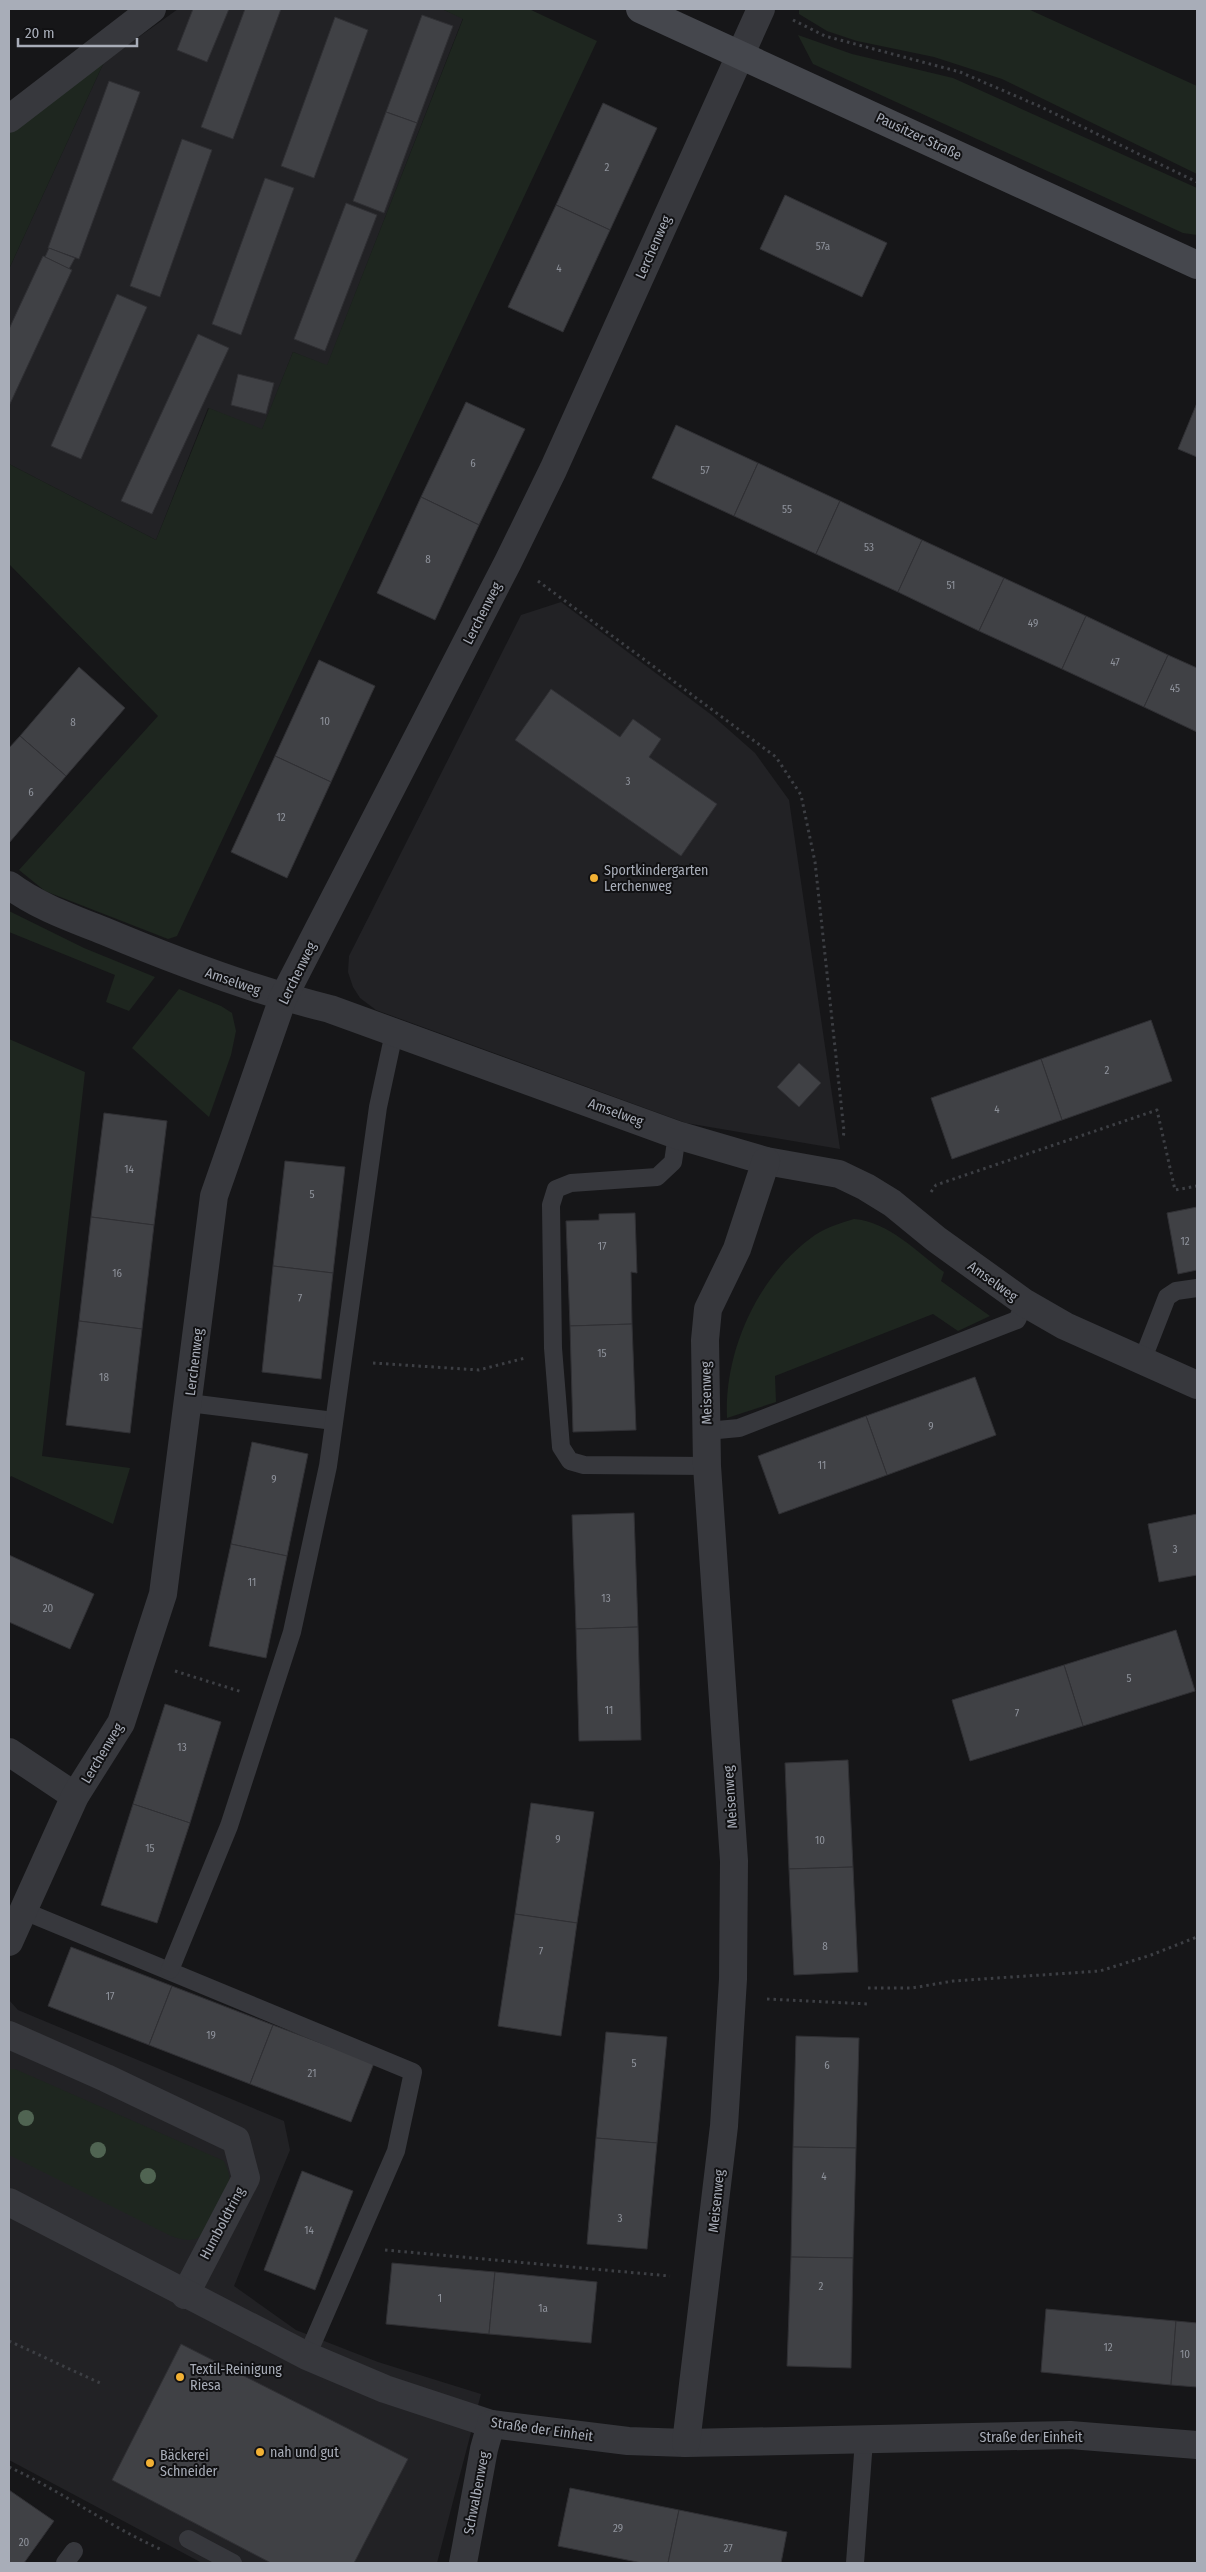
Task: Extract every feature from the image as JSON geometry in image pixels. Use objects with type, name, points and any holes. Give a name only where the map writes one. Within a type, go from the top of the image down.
[{"type":"street","points":[[9,119],[152,9]]},
{"type":"street","name":"Pausitzer Straße","points":[[640,9],[1197,265]]},
{"type":"street","name":"Lerchenweg","points":[[9,1942],[75,1796],[121,1723],[143,1661],[163,1594],[189,1404],[214,1196],[283,998],[508,562],[553,470],[761,9]]},
{"type":"street","name":"Amselweg","points":[[9,885],[38,904],[176,961],[283,998],[330,1009],[677,1134],[766,1161],[839,1174],[866,1187],[914,1220],[1025,1303],[1065,1326],[1197,1386]]},
{"type":"street","name":"Meisenweg","points":[[686,2443],[724,2126],[732,1998],[734,1861],[708,1466],[705,1340],[708,1309],[737,1249],[766,1161]]},
{"type":"street","points":[[9,1752],[75,1796]]},
{"type":"street","name":"Humboldtring","points":[[9,2035],[106,2078],[236,2140],[246,2178],[185,2295]]},
{"type":"street","points":[[9,2202],[185,2295]]},
{"type":"street","name":"Straße der Einheit","points":[[185,2295],[307,2356],[385,2388],[491,2424],[628,2441],[686,2443],[1070,2435],[1197,2445]]},
{"type":"street","name":"Schwalbenweg","points":[[463,2563],[491,2424]]},
{"type":"lane","points":[[170,1970],[229,1826],[292,1632],[328,1466],[378,1106],[394,1033]]},
{"type":"lane","points":[[677,1134],[672,1162],[656,1177],[571,1182],[556,1189],[551,1205],[552,1310],[560,1447],[570,1461],[584,1465],[708,1466]]},
{"type":"lane","points":[[1142,1361],[1167,1297],[1176,1291],[1197,1288]]},
{"type":"lane","points":[[707,1430],[739,1428],[1017,1320],[1025,1303]]},
{"type":"lane","points":[[189,1404],[334,1421]]},
{"type":"lane","points":[[24,1910],[413,2072],[396,2151],[307,2356]]},
{"type":"lane","points":[[855,2563],[864,2440]]},
{"type":"lane","points":[[188,2540],[233,2563]]},
{"type":"path","points":[[788,18],[825,36],[960,72],[1197,182]]},
{"type":"path","points":[[508,562],[547,587],[776,757],[802,795],[815,862],[844,1131],[839,1174]]},
{"type":"path","points":[[914,1220],[936,1185],[1157,1110],[1176,1190],[1197,1186]]},
{"type":"path","points":[[342,1360],[479,1370],[531,1357]]},
{"type":"path","points":[[143,1661],[270,1701]]},
{"type":"path","points":[[868,1988],[912,1988],[953,1982],[1100,1972],[1197,1937]]},
{"type":"path","points":[[732,1998],[868,2004]]},
{"type":"path","points":[[388,2251],[706,2280]]},
{"type":"path","points":[[9,2341],[102,2384]]},
{"type":"path","points":[[9,2467],[44,2484],[130,2535],[167,2552],[188,2540]]},
{"type":"shaded area","points":[[178,9],[442,9],[463,18],[327,366],[293,352],[262,430],[208,408],[156,540],[9,464],[9,269],[104,62]]},
{"type":"shaded area","points":[[442,9],[529,9],[597,41],[177,936],[168,939],[45,891],[19,870],[158,716],[9,564],[9,464],[156,540],[209,408],[262,429],[293,352],[327,365],[463,19]]},
{"type":"shaded area","points":[[799,9],[1028,9],[1197,86],[1197,174],[1002,79],[934,57],[857,41],[827,31],[799,14]]},
{"type":"shaded area","points":[[798,35],[852,54],[953,78],[1197,188],[1197,235],[1183,233],[813,64]]},
{"type":"shaded area","points":[[104,62],[9,269],[9,133]]},
{"type":"shaded area","name":"Sportkindergarten Lerchenweg","points":[[561,602],[713,716],[755,753],[789,800],[840,1149],[686,1123],[376,1010],[360,998],[353,987],[348,972],[349,956],[521,615]]},
{"type":"shaded area","points":[[9,911],[84,948],[155,977],[129,1011],[106,1002],[115,975],[9,932]]},
{"type":"shaded area","points":[[179,989],[221,1006],[232,1013],[236,1031],[231,1055],[209,1117],[132,1048]]},
{"type":"shaded area","points":[[9,1039],[85,1072],[42,1456],[130,1468],[113,1524],[11,1476],[9,1479]]},
{"type":"shaded area","points":[[854,1219],[867,1221],[879,1226],[902,1239],[944,1272],[941,1281],[990,1316],[958,1331],[933,1314],[775,1376],[776,1402],[727,1418],[732,1366],[739,1340],[762,1292],[777,1270],[795,1251],[815,1235],[829,1227]]},
{"type":"shaded area","points":[[9,2000],[18,2010],[284,2121],[290,2150],[234,2286],[296,2330],[378,2362],[481,2394],[437,2563],[202,2563],[9,2460]]},
{"type":"shaded area","points":[[9,2069],[15,2069],[224,2161],[229,2175],[228,2190],[207,2229],[198,2238],[191,2240],[171,2236],[9,2155]]},
{"type":"building","points":[[193,9],[229,9],[207,62],[177,50]]},
{"type":"building","points":[[245,9],[281,9],[233,139],[201,127]]},
{"type":"building","points":[[422,15],[453,26],[417,123],[386,112]]},
{"type":"building","points":[[335,17],[368,30],[314,178],[281,166]]},
{"type":"building","points":[[109,81],[140,92],[79,259],[48,248]]},
{"type":"building","points":[[603,103],[657,128],[610,230],[556,205]]},
{"type":"building","points":[[386,112],[417,123],[384,213],[353,201]]},
{"type":"building","points":[[182,139],[212,150],[160,297],[130,286]]},
{"type":"building","points":[[265,178],[294,188],[241,335],[212,324]]},
{"type":"building","points":[[785,195],[887,243],[862,297],[760,249]]},
{"type":"building","points":[[346,203],[377,215],[325,351],[294,339]]},
{"type":"building","points":[[556,205],[610,230],[563,332],[508,307]]},
{"type":"building","points":[[49,248],[75,258],[69,269],[45,257]]},
{"type":"building","points":[[43,256],[72,270],[9,406],[9,329]]},
{"type":"building","points":[[117,294],[147,307],[81,459],[51,446]]},
{"type":"building","points":[[198,334],[229,348],[152,514],[121,501]]},
{"type":"building","points":[[238,374],[274,383],[266,414],[231,405]]},
{"type":"building","points":[[466,402],[525,429],[479,525],[421,497]]},
{"type":"building","points":[[1197,403],[1197,457],[1178,449]]},
{"type":"building","points":[[676,425],[758,463],[734,516],[652,478]]},
{"type":"building","points":[[758,463],[840,501],[816,554],[734,516]]},
{"type":"building","points":[[421,497],[479,525],[435,620],[377,593]]},
{"type":"building","points":[[840,501],[922,540],[898,592],[816,554]]},
{"type":"building","points":[[922,540],[1004,578],[979,631],[898,592]]},
{"type":"building","points":[[1004,578],[1086,616],[1062,669],[979,631]]},
{"type":"building","points":[[1086,616],[1168,655],[1144,707],[1062,669]]},
{"type":"building","points":[[1168,655],[1197,668],[1197,732],[1144,707]]},
{"type":"building","points":[[319,660],[375,686],[331,782],[275,756]]},
{"type":"building","points":[[79,667],[125,708],[66,776],[20,736]]},
{"type":"building","points":[[551,689],[620,737],[633,719],[661,739],[649,757],[717,804],[681,856],[515,740]]},
{"type":"building","points":[[20,736],[66,776],[9,843],[9,748]]},
{"type":"building","points":[[275,756],[331,782],[287,878],[231,852]]},
{"type":"building","points":[[1151,1020],[1172,1081],[1062,1120],[1041,1059]]},
{"type":"building","points":[[1041,1059],[1062,1120],[952,1159],[931,1098]]},
{"type":"building","points":[[799,1063],[821,1083],[799,1107],[777,1087]]},
{"type":"building","points":[[104,1113],[167,1121],[154,1225],[91,1217]]},
{"type":"building","points":[[285,1161],[345,1167],[333,1273],[273,1266]]},
{"type":"building","points":[[1197,1207],[1197,1270],[1178,1274],[1167,1213]]},
{"type":"building","points":[[635,1213],[637,1273],[631,1272],[632,1324],[570,1326],[566,1221],[599,1220],[599,1214]]},
{"type":"building","points":[[91,1217],[154,1225],[142,1329],[79,1321]]},
{"type":"building","points":[[273,1266],[333,1273],[321,1379],[262,1372]]},
{"type":"building","points":[[79,1321],[142,1329],[130,1433],[66,1425]]},
{"type":"building","points":[[632,1324],[636,1430],[573,1432],[570,1326]]},
{"type":"building","points":[[975,1377],[996,1435],[887,1475],[866,1416]]},
{"type":"building","points":[[866,1416],[887,1475],[779,1514],[758,1456]]},
{"type":"building","points":[[252,1442],[308,1454],[287,1556],[231,1544]]},
{"type":"building","points":[[634,1513],[638,1627],[576,1629],[572,1515]]},
{"type":"building","points":[[1197,1514],[1197,1575],[1159,1582],[1148,1524]]},
{"type":"building","points":[[231,1544],[287,1556],[266,1658],[209,1646]]},
{"type":"building","points":[[9,1555],[94,1594],[70,1649],[9,1622]]},
{"type":"building","points":[[638,1627],[641,1740],[579,1741],[576,1629]]},
{"type":"building","points":[[1176,1630],[1195,1691],[1083,1726],[1064,1665]]},
{"type":"building","points":[[1064,1665],[1083,1726],[970,1761],[952,1700]]},
{"type":"building","points":[[165,1704],[221,1722],[190,1823],[133,1804]]},
{"type":"building","points":[[848,1760],[853,1867],[789,1869],[785,1763]]},
{"type":"building","points":[[531,1803],[594,1812],[577,1923],[515,1914]]},
{"type":"building","points":[[133,1804],[190,1823],[157,1923],[101,1905]]},
{"type":"building","points":[[853,1867],[858,1972],[794,1975],[789,1869]]},
{"type":"building","points":[[515,1914],[577,1923],[561,2036],[498,2026]]},
{"type":"building","points":[[71,1947],[172,1986],[149,2045],[48,2006]]},
{"type":"building","points":[[172,1986],[273,2025],[250,2084],[149,2045]]},
{"type":"building","points":[[273,2025],[374,2063],[351,2122],[250,2084]]},
{"type":"building","points":[[606,2032],[667,2037],[657,2143],[596,2138]]},
{"type":"building","points":[[796,2036],[859,2038],[856,2148],[793,2147]]},
{"type":"building","points":[[596,2138],[657,2143],[647,2249],[587,2244]]},
{"type":"building","points":[[793,2147],[856,2148],[853,2258],[791,2257]]},
{"type":"building","points":[[302,2171],[353,2191],[315,2290],[264,2270]]},
{"type":"building","points":[[791,2257],[853,2258],[851,2368],[787,2366]]},
{"type":"building","points":[[392,2263],[495,2272],[489,2334],[386,2324]]},
{"type":"building","points":[[495,2272],[597,2282],[591,2343],[489,2334]]},
{"type":"building","points":[[1046,2309],[1176,2321],[1171,2385],[1041,2372]]},
{"type":"building","points":[[1176,2321],[1197,2323],[1197,2387],[1171,2385]]},
{"type":"building","name":"nah und gut","points":[[181,2344],[408,2459],[354,2563],[271,2563],[112,2480]]},
{"type":"building","points":[[570,2488],[679,2510],[668,2563],[642,2563],[558,2546]]},
{"type":"building","points":[[9,2490],[54,2521],[24,2563],[9,2563]]},
{"type":"building","points":[[679,2510],[787,2532],[781,2563],[668,2563]]},
{"type":"place","name":"Sportkindergarten Lerchenweg","points":[[594,878]]},
{"type":"place","name":"Textil-Reinigung Riesa","points":[[180,2377]]},
{"type":"place","name":"nah und gut","points":[[260,2452]]},
{"type":"place","name":"Bäckerei Schneider","points":[[150,2463]]}]
